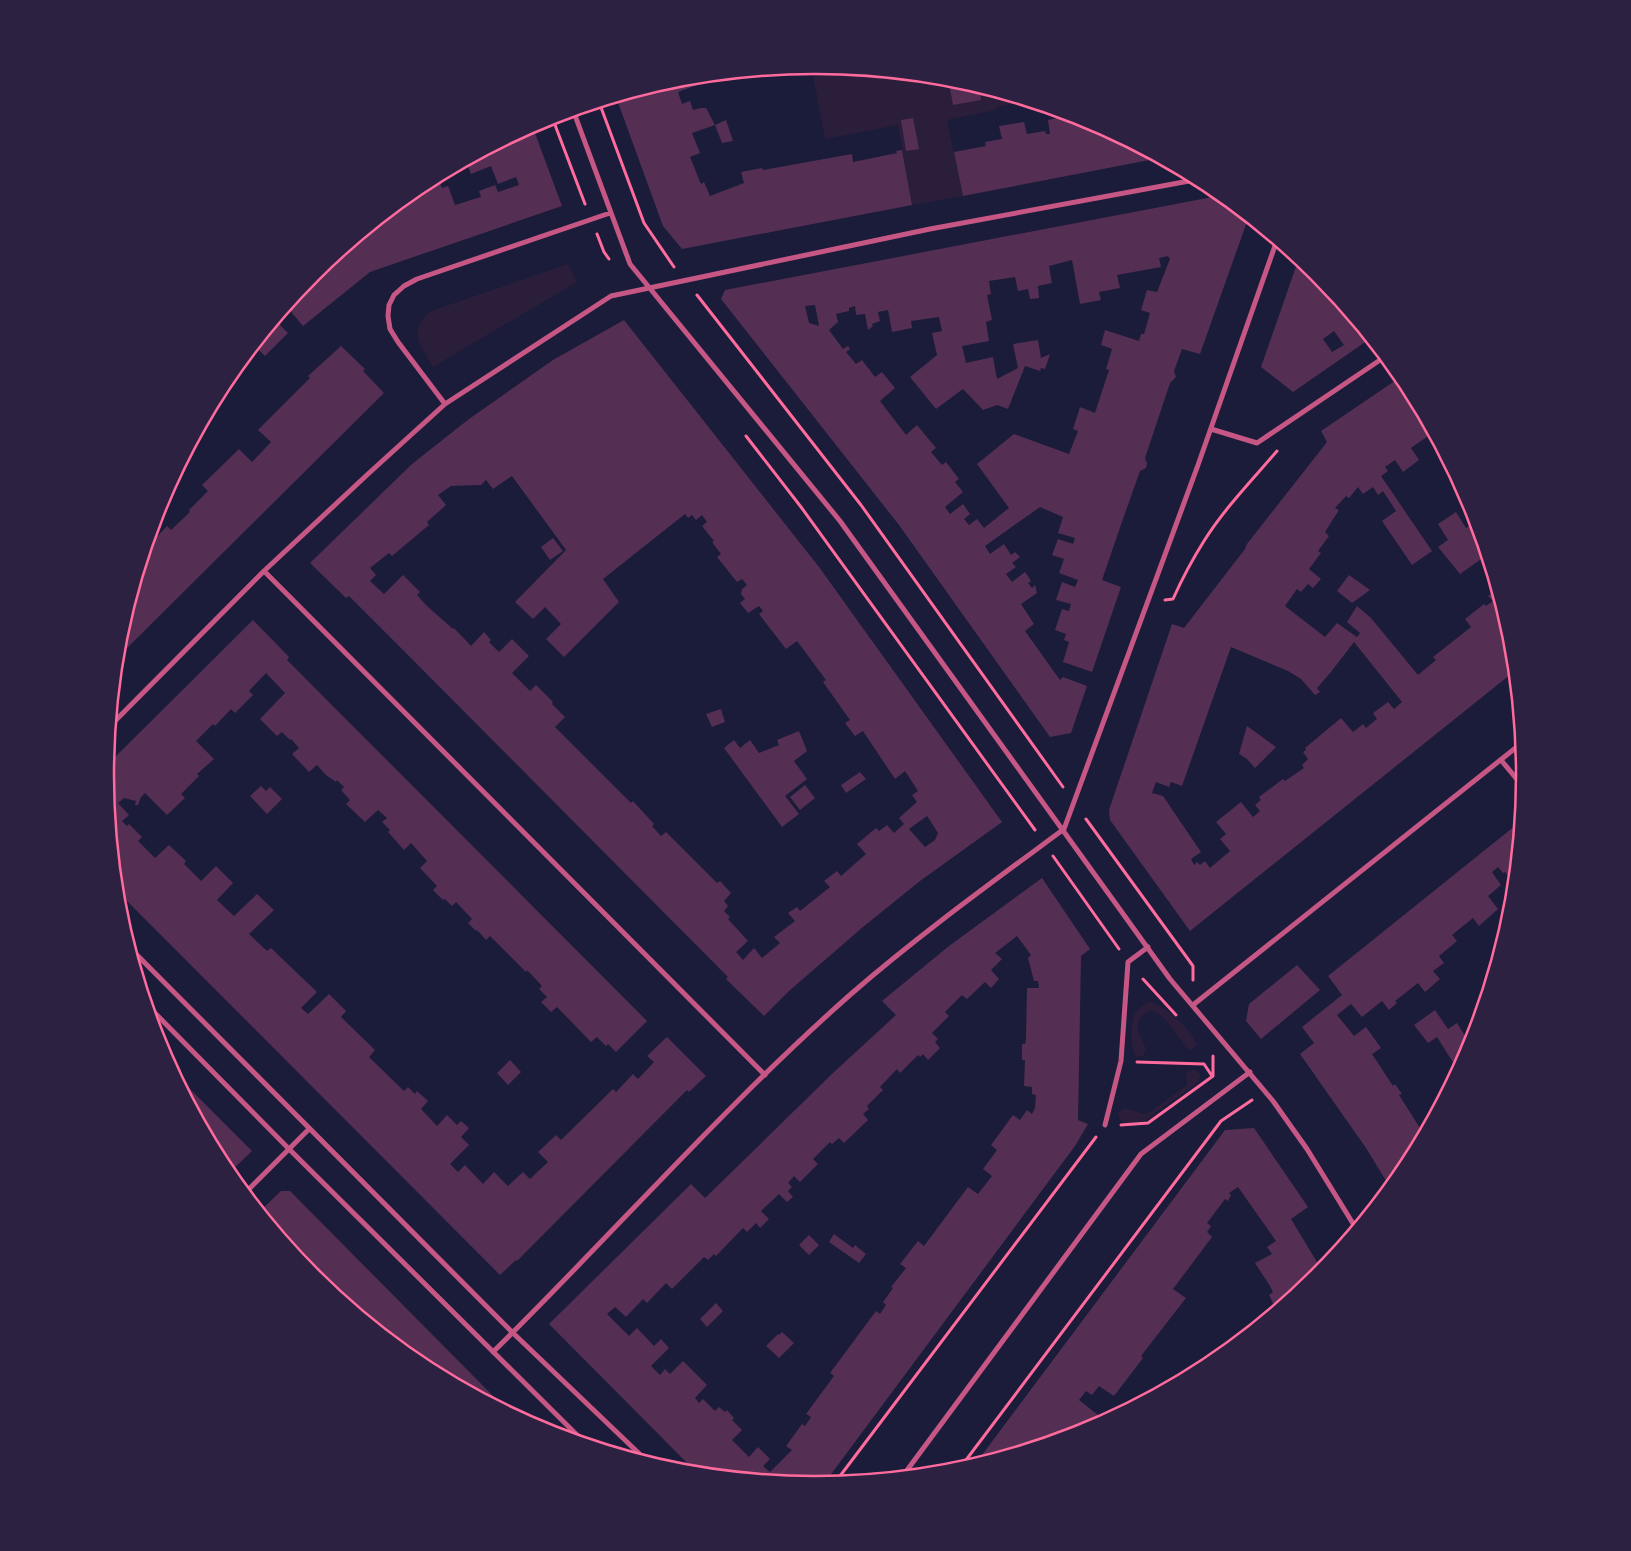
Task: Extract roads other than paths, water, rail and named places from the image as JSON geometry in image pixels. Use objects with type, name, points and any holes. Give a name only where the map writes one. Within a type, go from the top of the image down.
[{"type":"street","points":[[575,116],[630,264],[840,521],[981,718],[1064,829],[1170,979],[1265,1091],[1308,1150],[1354,1225]]},
{"type":"street","points":[[116,720],[264,571],[446,404],[612,296],[930,229],[1188,181]]},
{"type":"street","points":[[446,404],[390,329],[389,305],[394,295],[404,286],[417,279],[610,213]]},
{"type":"street","points":[[493,1352],[765,1075],[850,995],[907,946],[1064,829],[1211,429],[1275,246]]},
{"type":"street","points":[[1211,429],[1257,443],[1380,360]]},
{"type":"street","points":[[264,571],[765,1075]]},
{"type":"street","points":[[1193,1005],[1516,747]]},
{"type":"street","points":[[1501,760],[1517,779]]},
{"type":"street","points":[[1105,1126],[1122,1061],[1128,962],[1148,947]]},
{"type":"street","points":[[138,956],[512,1332],[640,1454]]},
{"type":"street","points":[[156,1014],[577,1435]]},
{"type":"street","points":[[907,1471],[1141,1154],[1250,1072]]},
{"type":"street","points":[[249,1189],[309,1129]]}]
